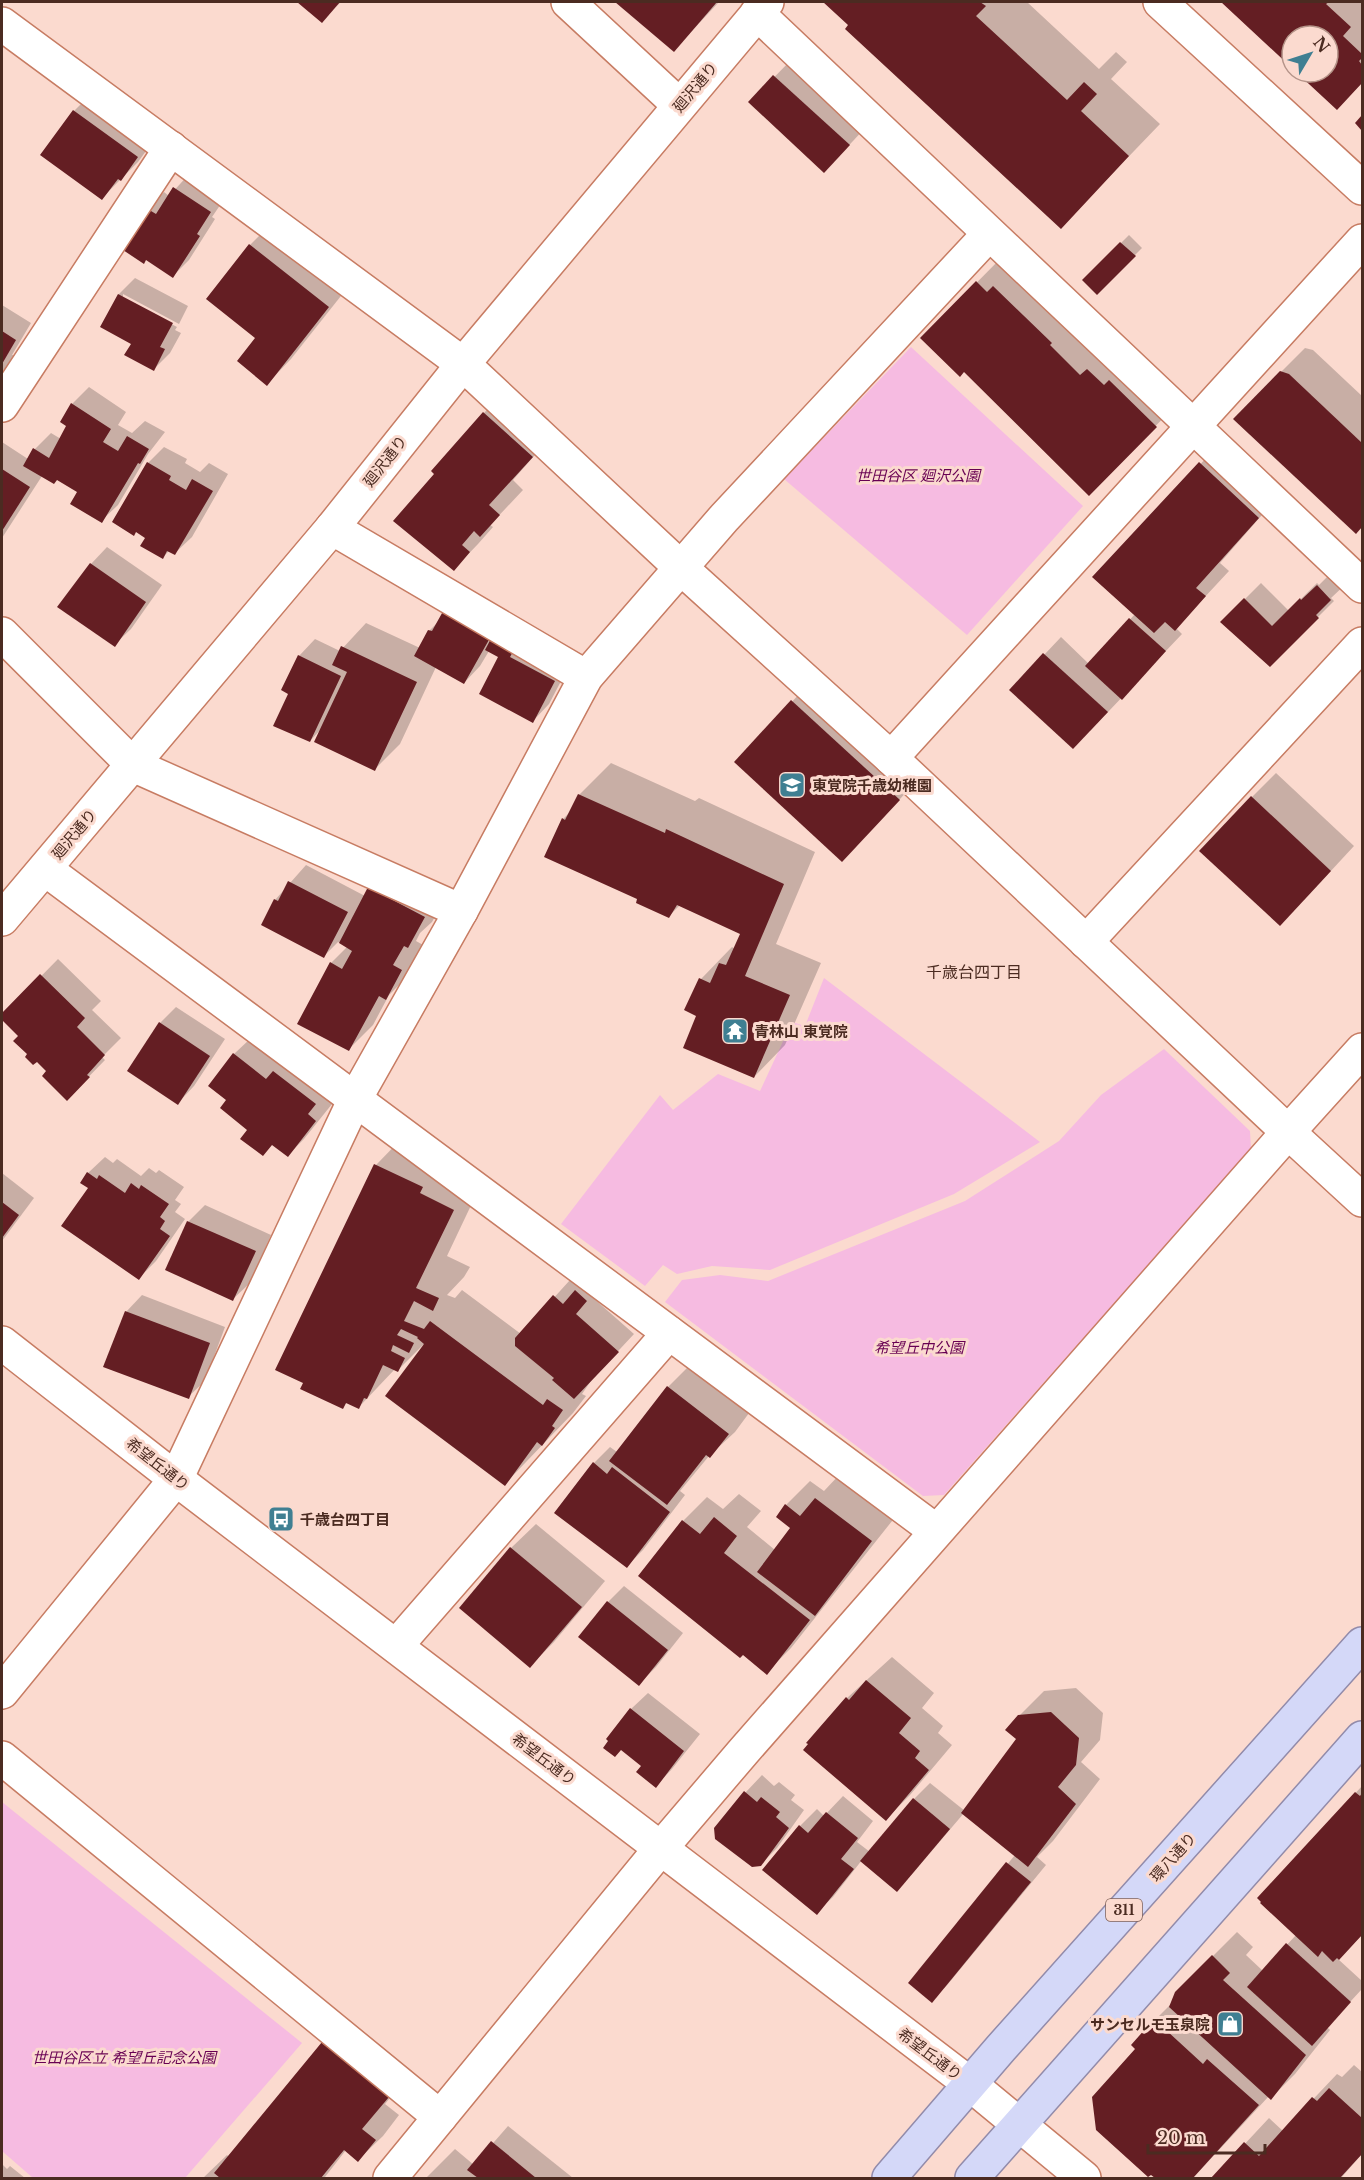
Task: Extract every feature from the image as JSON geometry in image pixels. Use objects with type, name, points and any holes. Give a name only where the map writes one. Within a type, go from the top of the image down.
[{"type":"main road","name":"環八通り","points":[[889,2178],[1362,1644]]},
{"type":"main road","points":[[972,2178],[1362,1738]]},
{"type":"street","points":[[568,2],[679,105]]},
{"type":"street","points":[[1167,4],[1362,188]]},
{"type":"street","points":[[762,8],[989,234],[1362,585]]},
{"type":"street","name":"廻沢通り","points":[[2,919],[332,528],[463,364],[762,8]]},
{"type":"street","points":[[2,24],[463,364],[680,567],[891,758],[1362,1200]]},
{"type":"street","points":[[2,405],[171,148]]},
{"type":"street","points":[[2,1692],[176,1479],[355,1099],[461,911],[586,677],[680,567],[989,234]]},
{"type":"street","points":[[891,758],[1362,241]]},
{"type":"street","points":[[332,528],[586,677]]},
{"type":"street","points":[[2,634],[133,765],[461,911]]},
{"type":"street","points":[[1086,942],[1362,644]]},
{"type":"street","points":[[45,868],[936,1531]]},
{"type":"street","points":[[390,2178],[661,1848],[936,1531],[1362,1050]]},
{"type":"street","points":[[396,1646],[669,1333]]},
{"type":"street","name":"希望丘通り","points":[[2,1343],[176,1479],[970,2084],[1084,2178]]},
{"type":"street","points":[[2,1758],[440,2117]]},
{"type":"green space","name":"世田谷区 廻沢公園","points":[[911,347],[1083,506],[967,635],[784,479]]},
{"type":"green space","points":[[824,978],[1040,1142],[954,1194],[770,1270],[712,1266],[677,1274],[663,1265],[645,1286],[561,1224],[660,1095],[673,1110],[718,1074],[760,1091],[792,1022],[805,1026]]},
{"type":"green space","name":"希望丘中公園","points":[[1164,1049],[1250,1131],[1251,1149],[944,1495],[923,1496],[665,1302],[682,1280],[720,1275],[768,1281],[965,1201],[1059,1141],[1101,1095]]},
{"type":"green space","name":"世田谷区立 希望丘記念公園","points":[[2,1802],[302,2043],[185,2178],[33,2178],[2,2151]]},
{"type":"building","points":[[297,2],[340,2],[322,23]]},
{"type":"building","points":[[615,2],[717,2],[674,52]]},
{"type":"building","points":[[823,2],[980,2],[986,6],[976,16],[1067,100],[1084,82],[1097,94],[1081,111],[1129,156],[1061,229],[845,29],[848,25]]},
{"type":"building","points":[[1221,2],[1329,2],[1326,4],[1351,27],[1343,36],[1362,54],[1359,61],[1362,65],[1362,83],[1337,110],[1309,84],[1340,84],[1340,24],[1280,24],[1280,57]]},
{"type":"building","points":[[773,75],[850,145],[824,173],[748,102]]},
{"type":"building","points":[[73,110],[138,157],[121,181],[118,179],[102,200],[40,155]]},
{"type":"building","points":[[1362,115],[1362,131],[1355,123]]},
{"type":"building","points":[[173,187],[211,212],[197,234],[200,236],[173,278],[146,260],[144,264],[120,248],[146,208],[156,214]]},
{"type":"building","points":[[1120,242],[1136,256],[1097,295],[1082,280]]},
{"type":"building","points":[[249,244],[329,307],[267,386],[237,361],[255,338],[206,299]]},
{"type":"building","points":[[976,281],[987,292],[993,286],[1052,343],[1050,345],[1080,375],[1087,369],[1104,385],[1109,380],[1157,427],[1089,496],[964,372],[960,377],[920,338]]},
{"type":"building","points":[[118,294],[173,323],[160,347],[165,349],[154,371],[124,355],[131,344],[100,327]]},
{"type":"building","points":[[2,331],[16,340],[2,364]]},
{"type":"building","points":[[1280,371],[1289,374],[1362,443],[1362,527],[1356,534],[1233,419]]},
{"type":"building","points":[[71,403],[111,429],[103,442],[118,451],[127,436],[149,449],[102,523],[70,504],[77,492],[57,480],[54,484],[23,466],[33,448],[49,458],[66,426],[60,422]]},
{"type":"building","points":[[483,412],[533,457],[489,505],[500,515],[480,537],[474,531],[462,545],[470,552],[454,571],[393,521],[434,474],[431,471]]},
{"type":"building","points":[[147,462],[171,476],[169,480],[186,490],[192,479],[213,491],[175,555],[167,551],[163,559],[140,546],[145,538],[136,532],[134,536],[112,522]]},
{"type":"building","points":[[1199,462],[1259,518],[1196,588],[1206,596],[1175,631],[1165,622],[1154,633],[1092,577]]},
{"type":"building","points":[[2,469],[30,487],[2,531]]},
{"type":"building","points":[[90,563],[146,602],[115,647],[57,607]]},
{"type":"building","points":[[1317,585],[1331,600],[1316,615],[1319,618],[1270,667],[1220,622],[1244,598],[1272,626],[1300,598],[1301,600]]},
{"type":"building","points":[[446,606],[490,638],[464,684],[414,656],[428,630],[432,631]]},
{"type":"building","points":[[1129,618],[1166,651],[1122,700],[1085,666]]},
{"type":"building","points":[[495,631],[516,646],[510,657],[555,681],[533,723],[479,694],[498,657],[485,650]]},
{"type":"building","points":[[341,646],[417,682],[375,771],[314,742],[347,672],[332,665]]},
{"type":"building","points":[[1043,653],[1108,712],[1073,749],[1009,690]]},
{"type":"building","points":[[298,655],[341,676],[310,742],[273,726],[288,694],[281,690]]},
{"type":"building","points":[[791,700],[900,800],[842,862],[734,762]]},
{"type":"building","points":[[578,794],[665,833],[666,829],[784,884],[745,976],[790,995],[754,1078],[683,1048],[696,1016],[684,1010],[699,978],[710,983],[719,963],[726,965],[740,934],[677,905],[669,918],[636,903],[637,899],[544,857],[562,818],[565,820]]},
{"type":"building","points":[[1251,796],[1331,871],[1280,926],[1199,851]]},
{"type":"building","points":[[288,881],[348,912],[324,958],[261,925],[274,899],[278,901]]},
{"type":"building","points":[[368,887],[425,917],[408,948],[404,946],[393,965],[402,970],[386,1000],[379,996],[349,1051],[297,1024],[330,962],[342,969],[352,951],[339,943]]},
{"type":"building","points":[[40,974],[85,1018],[77,1027],[105,1055],[87,1075],[90,1077],[67,1101],[42,1076],[46,1071],[37,1062],[33,1065],[25,1057],[27,1054],[13,1041],[18,1036],[2,1020],[2,1013]]},
{"type":"building","points":[[159,1022],[210,1056],[178,1105],[127,1071]]},
{"type":"building","points":[[233,1053],[266,1079],[273,1071],[316,1104],[308,1114],[316,1121],[288,1157],[272,1145],[263,1156],[240,1139],[247,1130],[220,1108],[226,1100],[208,1086]]},
{"type":"building","points":[[374,1164],[423,1187],[420,1193],[454,1210],[416,1288],[439,1298],[433,1311],[414,1301],[404,1321],[424,1329],[430,1321],[543,1405],[547,1399],[563,1410],[552,1426],[555,1428],[542,1446],[537,1442],[505,1486],[385,1396],[424,1344],[418,1337],[401,1329],[397,1335],[414,1343],[409,1353],[393,1345],[391,1351],[405,1358],[398,1372],[383,1365],[367,1399],[364,1398],[359,1409],[346,1403],[343,1409],[300,1389],[303,1383],[275,1370]]},
{"type":"building","points":[[87,1172],[97,1179],[99,1175],[125,1193],[131,1183],[139,1189],[141,1185],[169,1204],[160,1217],[165,1221],[160,1229],[170,1236],[139,1280],[61,1226],[88,1188],[80,1183]]},
{"type":"building","points":[[2,1202],[19,1215],[2,1238]]},
{"type":"building","points":[[187,1221],[256,1251],[233,1301],[165,1270]]},
{"type":"building","points":[[575,1290],[587,1301],[576,1314],[619,1352],[574,1399],[552,1380],[554,1378],[515,1346],[515,1338],[553,1295],[563,1304]]},
{"type":"building","points":[[125,1311],[210,1343],[189,1399],[103,1367]]},
{"type":"building","points":[[667,1386],[729,1434],[710,1458],[706,1455],[667,1505],[609,1461]]},
{"type":"building","points":[[593,1462],[607,1474],[612,1467],[670,1512],[627,1568],[554,1513]]},
{"type":"building","points":[[815,1498],[872,1541],[815,1616],[757,1572],[790,1528],[776,1517],[785,1504],[800,1516]]},
{"type":"building","points":[[714,1517],[737,1536],[724,1553],[810,1620],[767,1675],[743,1655],[740,1658],[638,1576],[682,1520],[700,1534]]},
{"type":"building","points":[[510,1547],[582,1607],[530,1668],[459,1608]]},
{"type":"building","points":[[607,1601],[668,1650],[639,1686],[578,1637]]},
{"type":"building","points":[[866,1680],[911,1718],[899,1733],[920,1751],[915,1758],[929,1770],[886,1821],[803,1750],[808,1744],[806,1743],[846,1697],[849,1700]]},
{"type":"building","points":[[630,1708],[684,1751],[656,1788],[636,1772],[641,1766],[621,1750],[615,1757],[603,1748],[608,1741],[606,1739]]},
{"type":"building","points":[[1051,1712],[1079,1738],[1076,1765],[1058,1787],[1076,1804],[1028,1867],[961,1813],[1016,1739],[1005,1730],[1018,1715]]},
{"type":"building","points":[[744,1791],[757,1802],[761,1797],[780,1812],[776,1817],[789,1828],[761,1866],[752,1867],[715,1839],[714,1828]]},
{"type":"building","points":[[1355,1792],[1360,1796],[1362,1793],[1362,1935],[1339,1960],[1337,1958],[1333,1962],[1322,1951],[1318,1957],[1257,1898]]},
{"type":"building","points":[[913,1798],[950,1829],[897,1892],[860,1861]]},
{"type":"building","points":[[826,1812],[858,1838],[841,1859],[854,1869],[817,1915],[762,1870],[799,1825],[808,1833]]},
{"type":"building","points":[[1006,1862],[1031,1882],[932,2003],[908,1983]]},
{"type":"building","points":[[1286,1943],[1351,2002],[1312,2046],[1247,1987]]},
{"type":"building","points":[[1212,1955],[1230,1973],[1223,1980],[1306,2055],[1271,2100],[1169,2007],[1175,1992]]},
{"type":"building","points":[[1154,2019],[1203,2064],[1207,2059],[1259,2105],[1193,2178],[1155,2178],[1151,2175],[1148,2177],[1096,2130],[1092,2097],[1135,2049],[1131,2045]]},
{"type":"building","points":[[322,2042],[389,2097],[362,2129],[376,2140],[358,2162],[344,2150],[321,2178],[220,2178],[214,2173]]},
{"type":"building","points":[[1329,2088],[1362,2118],[1362,2154],[1340,2178],[1211,2178],[1244,2142],[1259,2156],[1312,2097],[1317,2101]]},
{"type":"building","points":[[491,2141],[536,2178],[478,2178],[467,2170]]},
{"type":"place","name":"東覚院千歳幼稚園","points":[[792,785]]},
{"type":"place","name":"青林山 東覚院","points":[[735,1031]]},
{"type":"place","name":"千歳台四丁目","points":[[281,1519]]},
{"type":"place","name":"サンセルモ玉泉院","points":[[1230,2024]]},
{"type":"district","name":"千歳台四丁目","points":[[974,972]]}]
